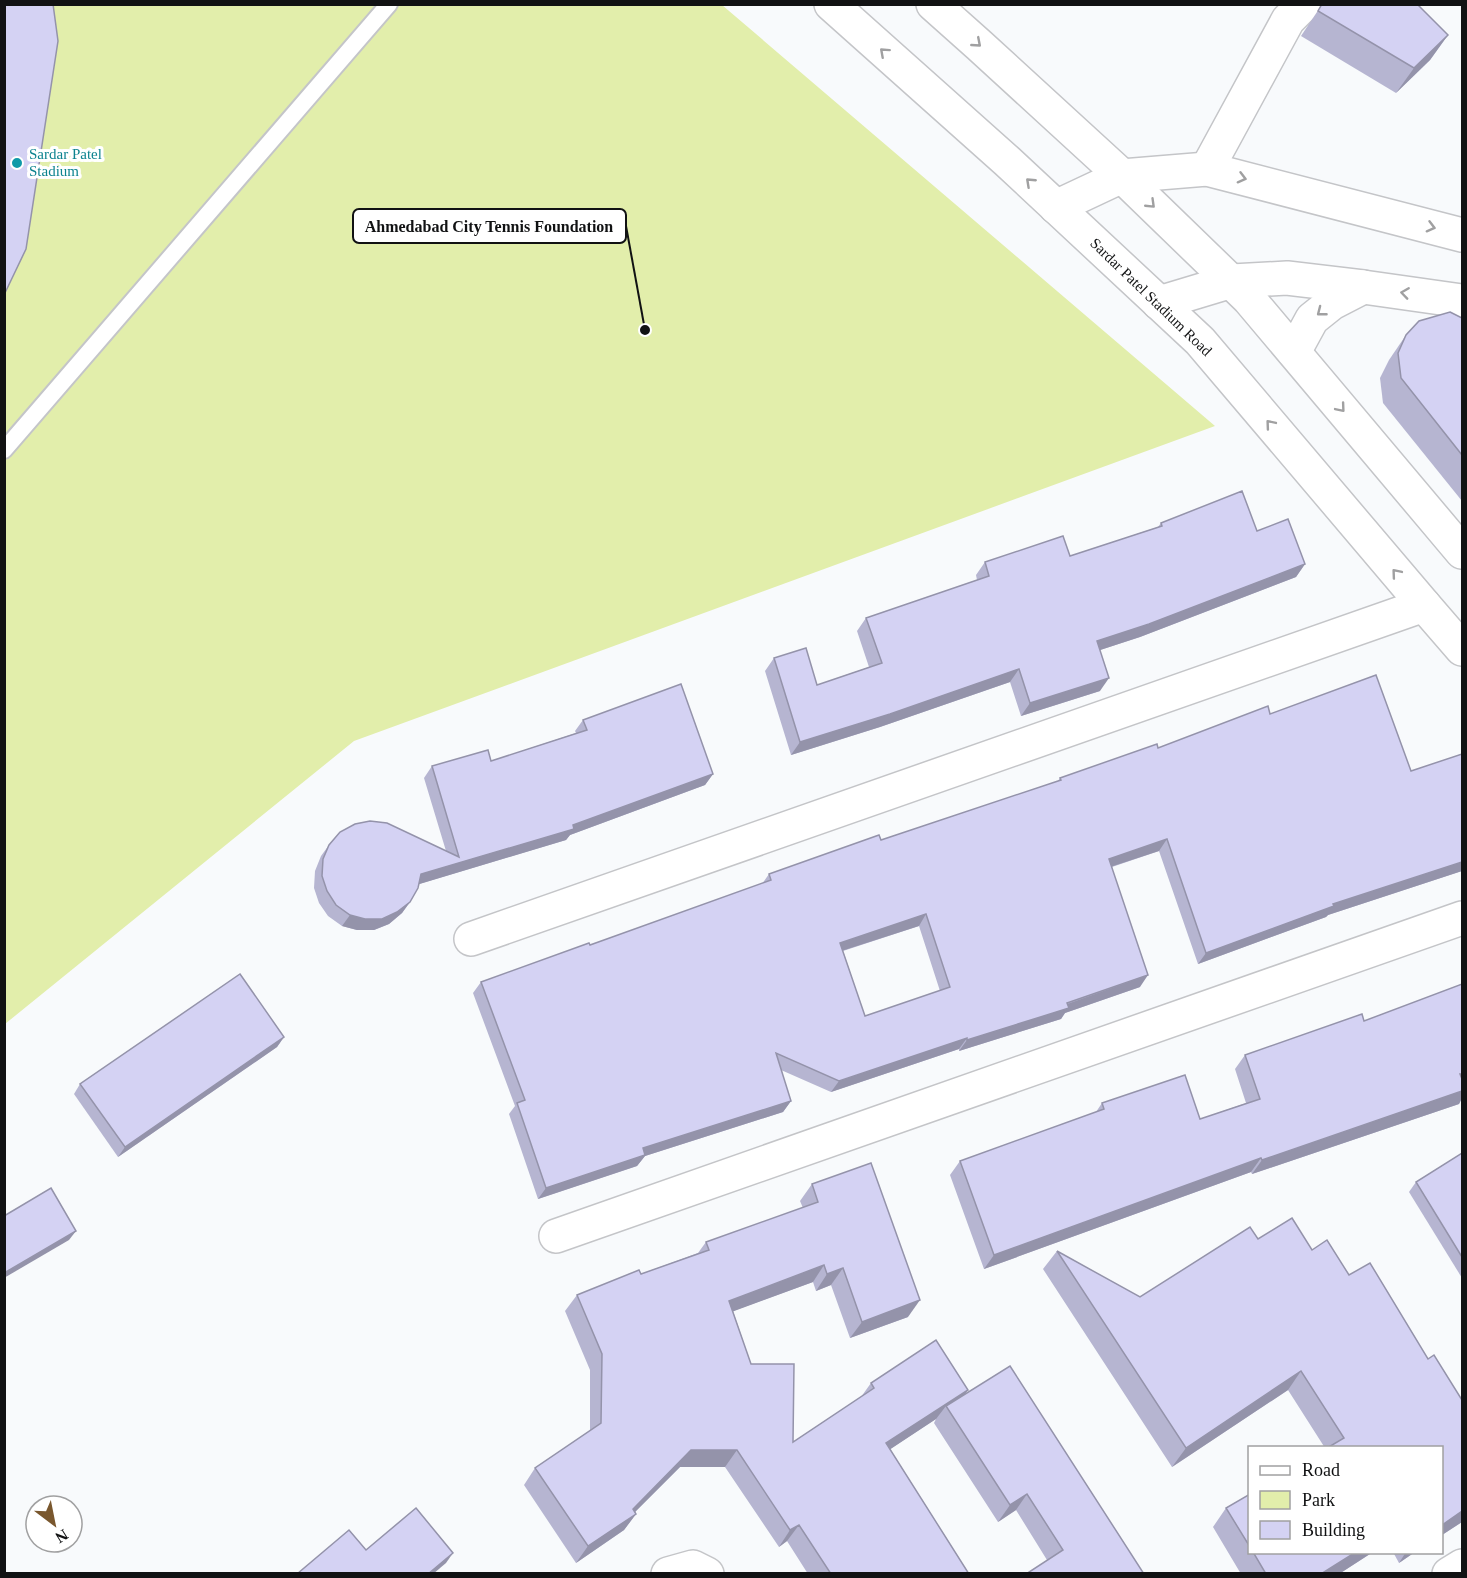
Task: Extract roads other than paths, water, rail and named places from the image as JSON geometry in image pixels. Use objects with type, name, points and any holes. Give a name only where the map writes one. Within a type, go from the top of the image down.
[{"type":"street","name":"Sardar Patel Stadium Road","points":[[831,4],[1056,207],[1200,341],[1462,649]]},
{"type":"street","points":[[933,4],[1122,176],[1232,281],[1462,552]]},
{"type":"street","points":[[1207,169],[1288,20],[1304,4]]},
{"type":"street","points":[[1056,207],[1122,176],[1207,169],[1462,235]]},
{"type":"street","points":[[1159,303],[1232,281],[1287,278],[1462,301]]},
{"type":"street","points":[[1294,352],[1312,319],[1332,303],[1363,287]]},
{"type":"street","points":[[471,939],[1424,605]]},
{"type":"street","points":[[556,1236],[1462,918]]},
{"type":"street","points":[[1449,1574],[1462,1566]]},
{"type":"street","points":[[668,1574],[693,1567],[706,1574]]},
{"type":"lane","points":[[4,450],[389,4]]},
{"type":"place","name":"Sardar Patel Stadium","points":[[17,163]]},
{"type":"place","name":"Ahmedabad City Tennis Foundation","points":[[645,330]]}]
